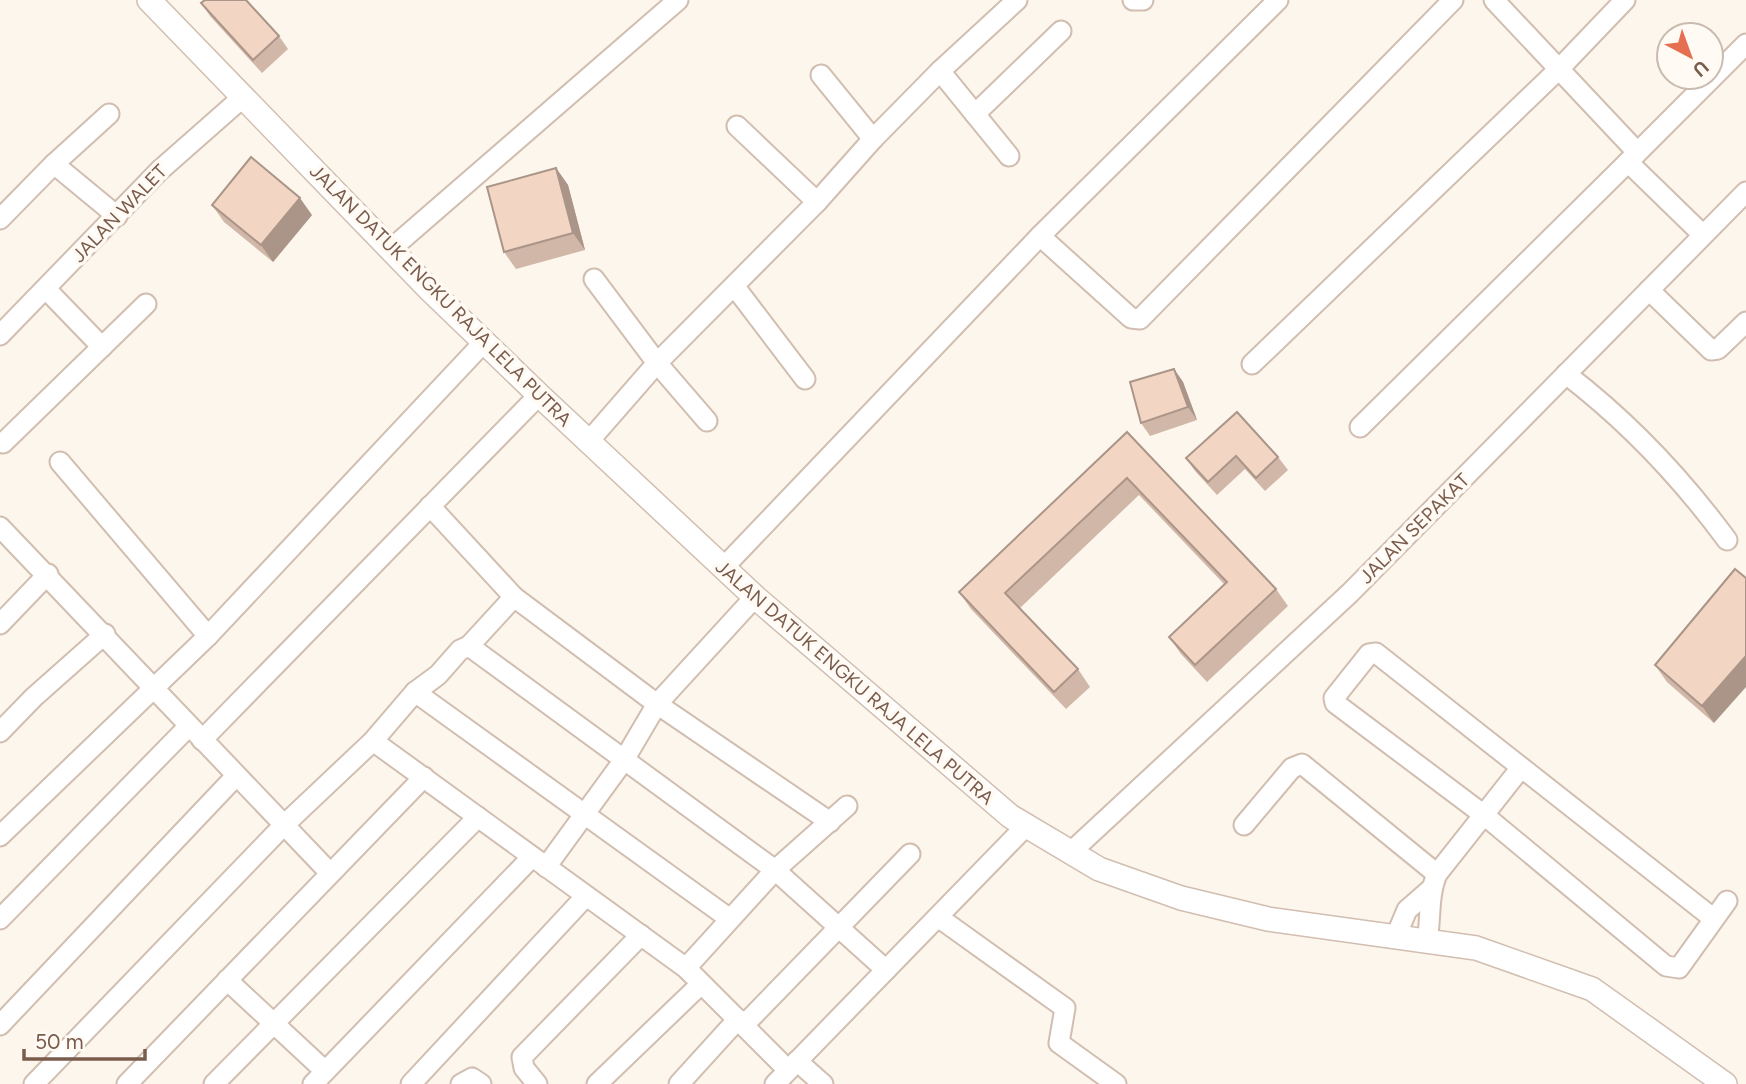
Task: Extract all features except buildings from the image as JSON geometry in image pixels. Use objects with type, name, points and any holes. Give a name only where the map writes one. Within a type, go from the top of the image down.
[{"type":"street","name":"JALAN DATUK ENGKU RAJA LELA PUTRA","points":[[149,0],[391,249],[539,395],[755,597],[1010,816],[1099,869],[1181,898],[1268,919],[1476,948],[1592,989],[1725,1084]]},
{"type":"street","points":[[391,249],[678,0]]},
{"type":"street","points":[[589,440],[657,363],[817,202],[873,139],[940,71],[1017,0]]},
{"type":"street","points":[[1133,0],[1143,0]]},
{"type":"street","points":[[723,568],[1040,236],[1278,0]]},
{"type":"street","points":[[1040,236],[1131,318],[1140,318],[1453,0]]},
{"type":"street","points":[[1494,0],[1559,69],[1703,235]]},
{"type":"street","points":[[1252,363],[1559,69],[1625,0]]},
{"type":"street","points":[[975,114],[1061,31]]},
{"type":"street","points":[[1360,427],[1746,44]]},
{"type":"street","points":[[940,71],[1009,156]]},
{"type":"street","points":[[821,75],[873,139]]},
{"type":"street","name":"JALAN WALET","points":[[0,335],[159,171],[243,97]]},
{"type":"street","points":[[0,219],[54,164],[109,114]]},
{"type":"street","points":[[737,126],[817,202]]},
{"type":"street","points":[[54,164],[117,216]]},
{"type":"street","name":"JALAN SEPAKAT","points":[[1071,852],[1350,593],[1746,192]]},
{"type":"street","points":[[594,279],[657,363],[707,421]]},
{"type":"street","points":[[735,287],[805,379]]},
{"type":"street","points":[[46,289],[102,346]]},
{"type":"street","points":[[1649,290],[1711,350],[1718,349],[1746,322]]},
{"type":"street","points":[[3,443],[146,304]]},
{"type":"street","points":[[0,836],[153,685],[208,636],[485,341]]},
{"type":"street","points":[[1566,374],[1601,401],[1686,491],[1727,540]]},
{"type":"street","points":[[0,919],[430,506],[539,395]]},
{"type":"street","points":[[60,462],[208,636]]},
{"type":"street","points":[[430,506],[514,597],[657,704],[830,821]]},
{"type":"street","points":[[0,527],[105,634],[195,733],[330,873]]},
{"type":"street","points":[[0,624],[47,574]]},
{"type":"street","points":[[34,1084],[283,826],[373,741],[415,692],[438,675],[460,650],[469,646],[514,597]]},
{"type":"street","points":[[227,979],[273,1023],[319,1077],[539,862],[583,815],[624,760],[657,704],[755,597]]},
{"type":"street","points":[[0,732],[34,697],[105,634]]},
{"type":"street","points":[[469,646],[775,870],[886,970]]},
{"type":"street","points":[[1714,919],[1520,769],[1376,653],[1369,654],[1334,698],[1335,703],[1484,815],[1666,966],[1679,968],[1727,901]]},
{"type":"street","points":[[415,692],[730,919]]},
{"type":"street","points":[[373,741],[686,968],[787,1072],[823,1084]]},
{"type":"street","points":[[1244,825],[1292,768],[1302,764],[1434,881]]},
{"type":"street","points":[[1396,936],[1407,910],[1434,881],[1520,769]]},
{"type":"street","points":[[0,1025],[236,776]]},
{"type":"street","points":[[127,1084],[424,777]]},
{"type":"street","points":[[686,968],[775,870],[847,806]]},
{"type":"street","points":[[214,1084],[478,817]]},
{"type":"street","points":[[787,1072],[1027,826]]},
{"type":"street","points":[[679,1084],[839,928],[910,854]]},
{"type":"street","points":[[1427,942],[1432,918],[1434,881]]},
{"type":"street","points":[[411,1084],[586,896]]},
{"type":"street","points":[[938,917],[1065,1008],[1059,1043],[1116,1084]]},
{"type":"street","points":[[537,1084],[524,1068],[522,1057],[641,935]]},
{"type":"street","points":[[597,1084],[701,984]]}]
